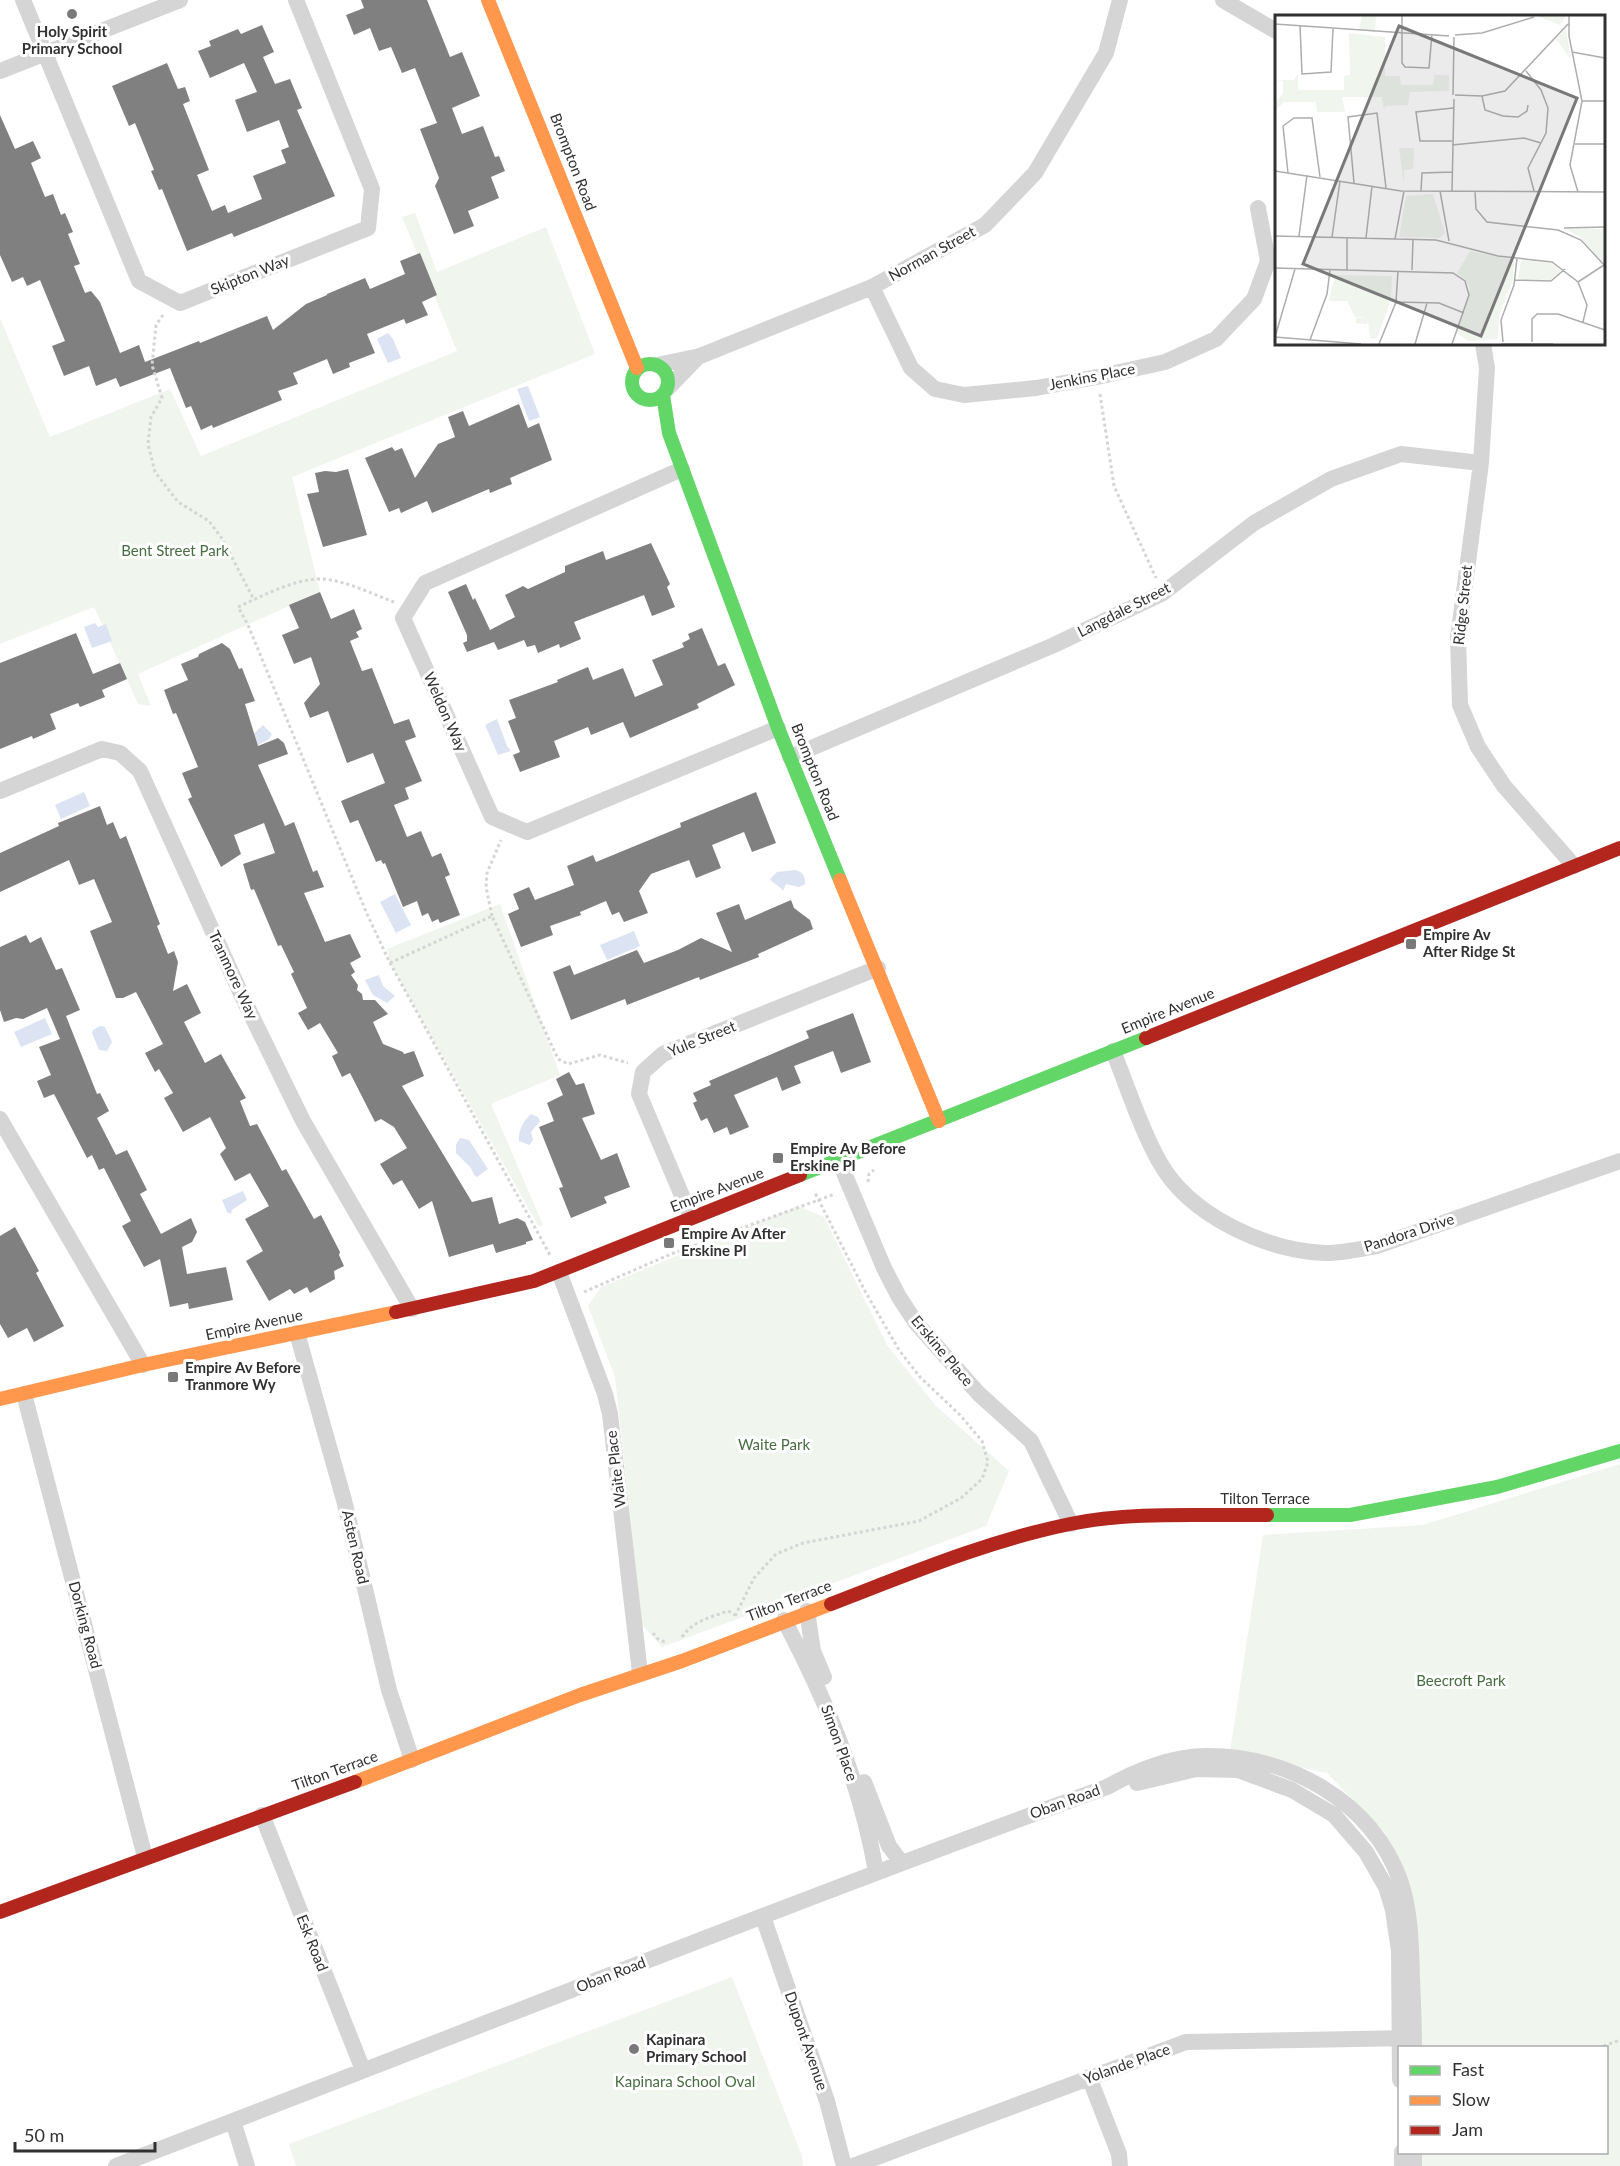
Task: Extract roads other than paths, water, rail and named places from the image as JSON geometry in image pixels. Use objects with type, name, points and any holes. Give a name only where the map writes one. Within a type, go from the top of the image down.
[{"type":"street","points":[[23,0],[44,52]]},
{"type":"street","points":[[0,71],[180,0]]},
{"type":"street","name":"Skipton Way","points":[[44,52],[139,281],[180,303],[368,228],[372,189],[296,0]]},
{"type":"street","name":"Brompton Road","points":[[488,0],[538,118],[611,306],[626,337],[648,366]]},
{"type":"street","name":"Norman Street","points":[[648,366],[700,356],[872,287],[985,225],[1035,173],[1106,53],[1120,0]]},
{"type":"street","points":[[1223,0],[1275,30]]},
{"type":"street","name":"Jenkins Place","points":[[872,287],[911,368],[935,389],[964,395],[1036,388],[1097,377],[1165,362],[1216,339],[1254,299],[1268,261],[1258,208]]},
{"type":"street","name":"Ridge Street","points":[[1483,345],[1487,368],[1481,463],[1458,638],[1460,705],[1478,747],[1504,786],[1574,866]]},
{"type":"street","name":"Norman Street","points":[[665,392],[700,356]]},
{"type":"street","points":[[648,366],[667,375],[665,392],[657,399],[642,399],[633,388],[633,374],[648,366]]},
{"type":"street","name":"Brompton Road","points":[[665,392],[669,433],[778,728],[939,1121]]},
{"type":"street","name":"Brompton Road","points":[[642,399],[669,433]]},
{"type":"street","name":"Langdale Street","points":[[790,757],[1053,645],[1163,593],[1254,523],[1331,479],[1401,454],[1481,463]]},
{"type":"street","name":"Weldon Way","points":[[682,469],[425,583],[403,618],[492,817],[527,832],[778,728]]},
{"type":"street","name":"Tranmore Way","points":[[0,791],[102,749],[120,753],[140,771],[242,996],[303,1121],[412,1309]]},
{"type":"street","name":"Empire Avenue","points":[[0,1400],[143,1365],[499,1290],[559,1272],[691,1217],[839,1161],[1620,848]]},
{"type":"street","name":"Yule Street","points":[[691,1217],[639,1094],[643,1072],[663,1054],[878,968]]},
{"type":"street","name":"Pandora Drive","points":[[1113,1051],[1152,1147],[1168,1174],[1191,1199],[1223,1222],[1251,1236],[1281,1246],[1328,1253],[1377,1246],[1620,1161]]},
{"type":"street","points":[[0,1119],[143,1365]]},
{"type":"street","name":"Erskine Place","points":[[839,1161],[884,1268],[905,1306],[916,1323],[979,1394],[1030,1441],[1071,1524]]},
{"type":"street","name":"Waite Place","points":[[559,1272],[605,1394],[610,1414],[640,1673]]},
{"type":"street","name":"Asten Road","points":[[297,1333],[344,1500],[389,1690],[412,1760]]},
{"type":"street","name":"Dorking Road","points":[[24,1394],[145,1857]]},
{"type":"street","name":"Tilton Terrace","points":[[0,1912],[640,1673],[682,1661],[963,1552],[1071,1524],[1144,1516],[1350,1515],[1497,1487],[1620,1451]]},
{"type":"street","name":"Simon Place","points":[[807,1611],[813,1651],[885,1836],[901,1862]]},
{"type":"street","name":"Simon Place","points":[[784,1620],[819,1691],[852,1778],[869,1835],[876,1872]]},
{"type":"street","name":"Oban Road","points":[[116,2166],[901,1862],[1107,1787],[1130,1774],[1179,1760],[1204,1756],[1261,1762],[1317,1783],[1337,1796],[1380,1842],[1400,1880],[1410,1926],[1409,2041]]},
{"type":"street","name":"Esk Road","points":[[262,1815],[363,2070]]},
{"type":"street","name":"Dupont Avenue","points":[[763,1917],[827,2101],[844,2166]]},
{"type":"street","name":"Yolande Place","points":[[853,2166],[1186,2042],[1409,2041]]},
{"type":"street","points":[[1089,2078],[1119,2154],[1120,2166]]},
{"type":"street","points":[[233,2121],[247,2166]]},
{"type":"water","points":[[388,333],[401,358],[388,363],[377,339]]},
{"type":"water","points":[[528,386],[540,417],[529,421],[517,389]]},
{"type":"water","points":[[95,623],[98,627],[106,624],[112,641],[92,648],[84,627]]},
{"type":"water","points":[[497,719],[511,751],[498,755],[485,725]]},
{"type":"water","points":[[263,725],[272,734],[269,739],[258,745],[260,748],[248,739]]},
{"type":"water","points":[[84,792],[90,806],[61,819],[55,805]]},
{"type":"water","points":[[796,870],[805,879],[805,884],[799,887],[786,884],[783,891],[770,879],[777,872]]},
{"type":"water","points":[[395,894],[411,925],[396,933],[380,902]]},
{"type":"water","points":[[634,931],[640,946],[607,960],[600,945]]},
{"type":"water","points":[[379,975],[383,986],[395,996],[387,1003],[373,995],[365,980]]},
{"type":"water","points":[[45,1018],[52,1034],[21,1047],[14,1032]]},
{"type":"water","points":[[100,1026],[105,1027],[112,1042],[107,1051],[99,1050],[92,1033]]},
{"type":"water","points":[[531,1114],[538,1117],[540,1121],[531,1132],[533,1140],[529,1145],[519,1141],[519,1134]]},
{"type":"water","points":[[460,1138],[469,1140],[488,1169],[477,1177],[456,1153],[456,1145]]},
{"type":"water","points":[[243,1191],[247,1200],[232,1210],[231,1214],[227,1212],[222,1200]]},
{"type":"place","name":"Holy Spirit Primary School","points":[[72,14]]},
{"type":"place","name":"Empire Av After Ridge St","points":[[1411,944]]},
{"type":"place","name":"Empire Av Before Erskine Pl","points":[[778,1158]]},
{"type":"place","name":"Empire Av After Erskine Pl","points":[[669,1243]]},
{"type":"place","name":"Empire Av Before Tranmore Wy","points":[[173,1377]]},
{"type":"place","name":"Kapinara Primary School","points":[[634,2049]]},
{"type":"park label","name":"Bent Street Park","points":[[175,551]]},
{"type":"park label","name":"Waite Park","points":[[774,1445]]},
{"type":"park label","name":"Beecroft Park","points":[[1461,1681]]},
{"type":"park label","name":"Kapinara School Oval","points":[[685,2082]]}]
